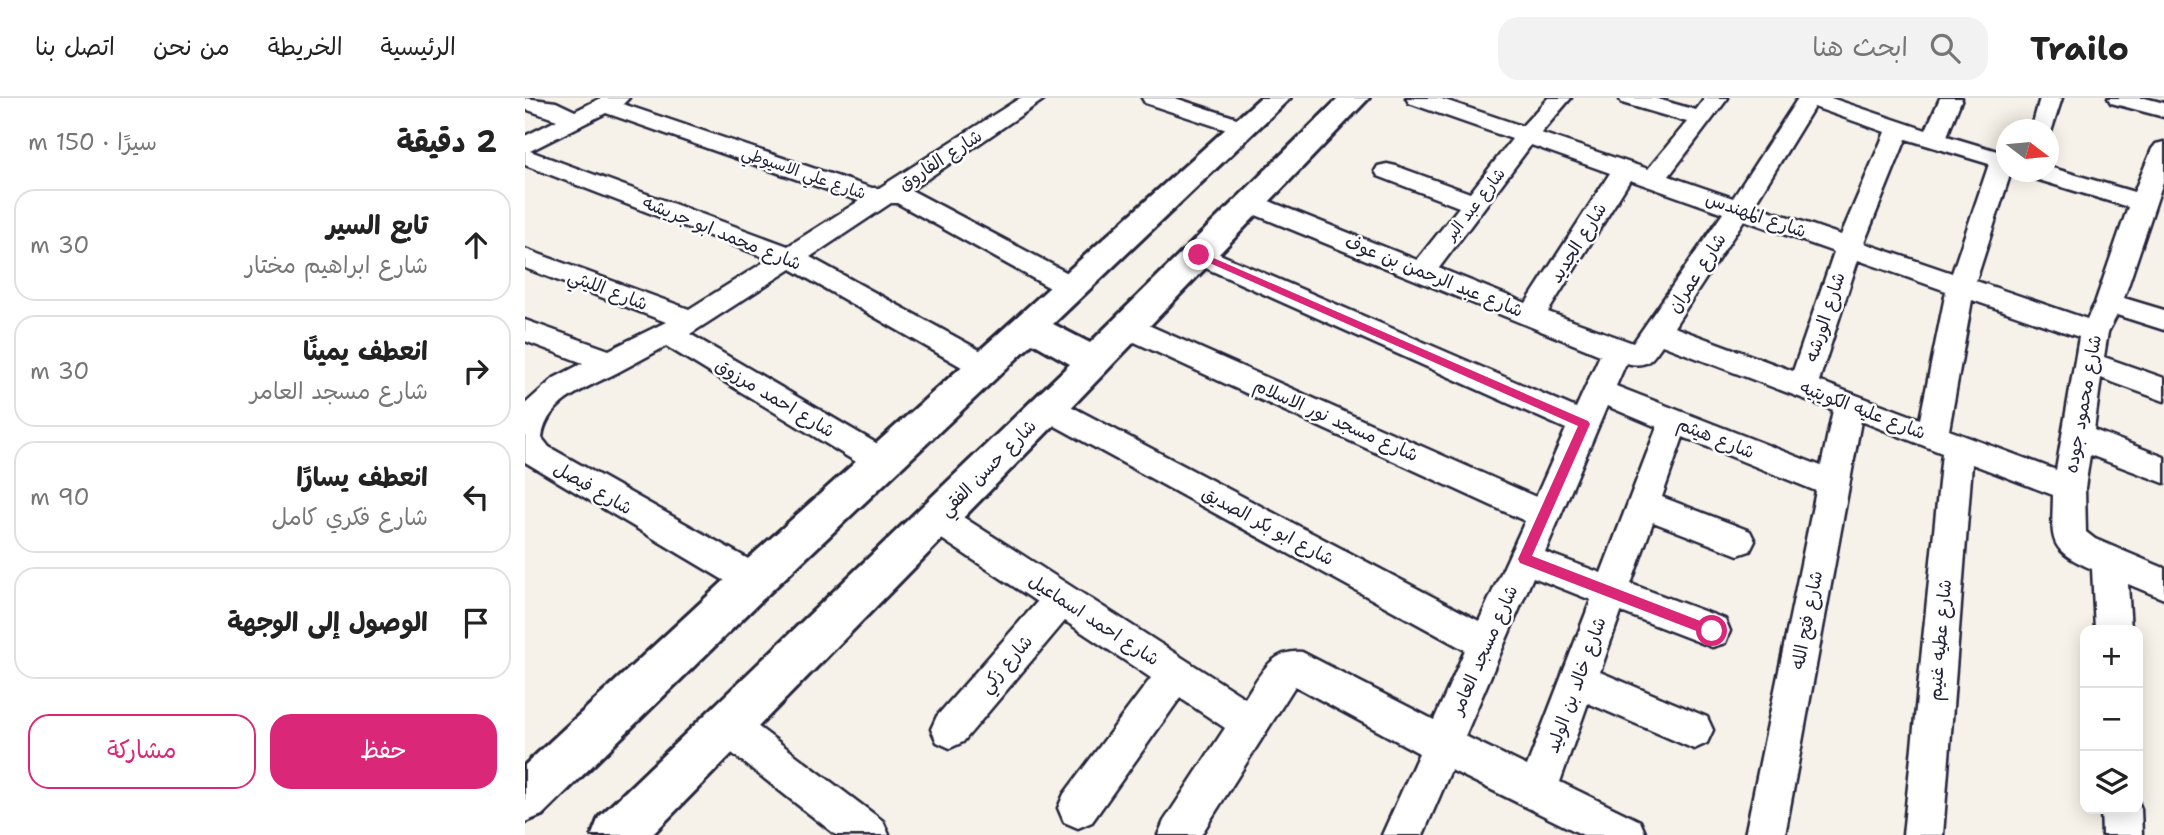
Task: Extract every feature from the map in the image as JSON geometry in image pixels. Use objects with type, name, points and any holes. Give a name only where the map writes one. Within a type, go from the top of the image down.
[{"type":"street","points":[[1153,98],[1244,128]]},
{"type":"street","points":[[525,797],[754,580],[1276,98]]},
{"type":"street","name":"شارع حسن الفقي","points":[[617,835],[1048,408],[1355,98]]},
{"type":"street","name":"شارع المهندس","points":[[1417,98],[2094,332]]},
{"type":"street","name":"شارع عبد البر","points":[[1423,271],[1526,136],[1560,98]]},
{"type":"street","points":[[1630,98],[1702,119]]},
{"type":"street","points":[[1653,180],[1717,98]]},
{"type":"street","points":[[1934,140],[1951,98]]},
{"type":"street","points":[[2045,119],[2051,98]]},
{"type":"street","points":[[2119,98],[2164,110]]},
{"type":"street","name":"شارع الفاروق","points":[[680,328],[887,195],[1026,99]]},
{"type":"street","points":[[1820,100],[1898,129],[1996,159]]},
{"type":"street","name":"شارع عمران","points":[[1617,350],[1641,354],[1739,209],[1820,100]]},
{"type":"street","points":[[525,102],[548,107],[576,120]]},
{"type":"street","points":[[525,145],[611,102]]},
{"type":"street","name":"شارع علي الاسيوطي","points":[[611,102],[870,196],[901,195],[1071,287]]},
{"type":"street","name":"شارع الورشه","points":[[1802,387],[1849,247],[1898,129]]},
{"type":"street","name":"شارع محمود جوده","points":[[2109,561],[2083,550],[2069,538],[2069,488],[2094,332],[2109,303],[2142,203],[2164,149]]},
{"type":"street","name":"شارع محمد ابو جريشه","points":[[525,157],[790,257],[984,366]]},
{"type":"street","name":"شارع الجديد","points":[[1532,316],[1624,170]]},
{"type":"street","points":[[1387,171],[1476,204]]},
{"type":"street","points":[[2059,178],[2142,203]]},
{"type":"street","name":"شارع عطيه غنيم","points":[[1923,835],[1945,441],[1961,286],[1997,182]]},
{"type":"street","name":"شارع عبد الرحمن بن عوف","points":[[1251,203],[1617,350]]},
{"type":"street","points":[[1199,255],[1584,424]]},
{"type":"street","name":"شارع الليثي","points":[[525,258],[680,328]]},
{"type":"street","points":[[2109,303],[2164,320]]},
{"type":"street","points":[[1029,326],[1094,361]]},
{"type":"street","name":"شارع مسجد نور الاسلام","points":[[1127,327],[1544,514]]},
{"type":"street","name":"شارع فيصل","points":[[680,328],[564,386],[539,407],[528,423],[526,441],[538,456],[754,580]]},
{"type":"street","name":"شارع احمد مرزوق","points":[[680,328],[882,462]]},
{"type":"street","name":"شارع عليه الكويتيه","points":[[1658,332],[2069,488]]},
{"type":"street","points":[[530,337],[613,363]]},
{"type":"street","name":"شارع مسجد العامر","points":[[1402,835],[1617,350]]},
{"type":"street","points":[[2091,363],[2164,390]]},
{"type":"street","name":"شارع هيثم","points":[[1599,391],[1833,484]]},
{"type":"street","name":"شارع فتح الله","points":[[1765,835],[1849,404]]},
{"type":"street","name":"شارع ابو بكر الصديق","points":[[1048,408],[1487,645]]},
{"type":"street","name":"شارع خالد بن الوليد","points":[[1537,792],[1674,421]]},
{"type":"street","points":[[2078,437],[2164,470]]},
{"type":"street","points":[[1644,504],[1738,541]]},
{"type":"street","name":"شارع احمد اسماعيل","points":[[937,518],[1250,723]]},
{"type":"street","points":[[1525,559],[1712,631]]},
{"type":"street","points":[[2113,625],[2109,561],[2164,584]]},
{"type":"street","name":"شارع زكي","points":[[950,729],[1062,599]]},
{"type":"street","points":[[1178,835],[1283,672],[1291,668],[1302,669],[1442,745],[1626,835]]},
{"type":"street","points":[[1078,808],[1176,674]]},
{"type":"street","points":[[1578,681],[1693,730]]},
{"type":"street","points":[[727,726],[869,835]]},
{"type":"street","points":[[2121,814],[2122,835]]},
{"type":"route","points":[[1199,255],[1584,424],[1525,559],[1712,631]]}]
